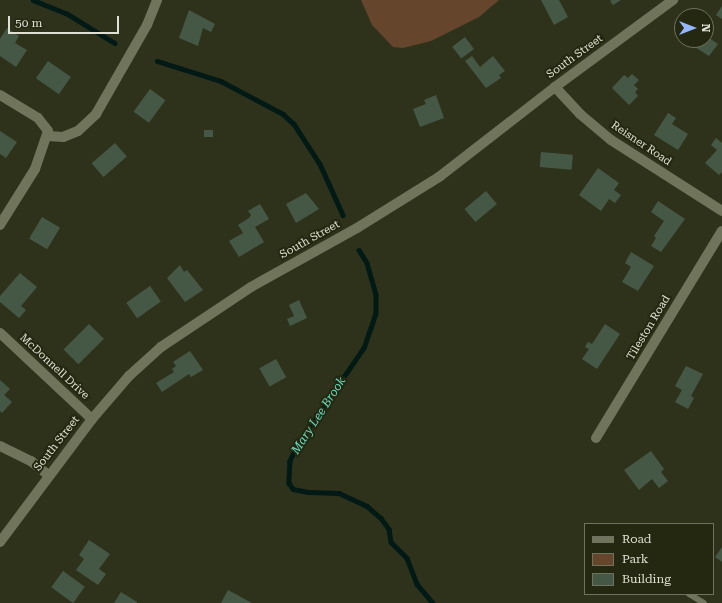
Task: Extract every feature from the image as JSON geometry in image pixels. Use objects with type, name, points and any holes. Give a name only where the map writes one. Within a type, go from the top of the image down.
[{"type":"street","points":[[48,136],[63,137],[78,131],[96,114],[147,24],[157,0]]},
{"type":"street","name":"South Street","points":[[0,542],[92,419],[129,376],[160,347],[251,287],[357,228],[439,177],[555,87],[673,0]]},
{"type":"street","name":"Reisner Road","points":[[555,87],[580,114],[611,140],[722,211]]},
{"type":"street","points":[[0,95],[38,118],[48,131],[48,136],[35,170],[0,225]]},
{"type":"street","name":"Tileston Road","points":[[596,438],[722,231]]},
{"type":"street","name":"McDonnell Drive","points":[[0,333],[92,419]]},
{"type":"street","points":[[0,446],[30,461],[48,476]]},
{"type":"lane","points":[[691,595],[704,603]]},
{"type":"green space","points":[[361,0],[499,0],[479,17],[431,41],[403,48],[393,47],[372,25]]},
{"type":"building","points":[[541,0],[559,0],[568,17],[554,25]]},
{"type":"building","points":[[621,0],[613,5],[610,1]]},
{"type":"building","points":[[722,6],[722,19],[716,15]]},
{"type":"building","points":[[189,10],[215,24],[211,32],[203,28],[198,46],[179,38]]},
{"type":"building","points":[[7,28],[19,36],[15,43],[27,50],[16,67],[0,56],[0,39]]},
{"type":"building","points":[[465,37],[474,49],[461,59],[452,47]]},
{"type":"building","points":[[714,41],[718,44],[709,56],[696,48],[714,48]]},
{"type":"building","points":[[472,56],[480,67],[493,56],[505,71],[499,75],[501,78],[486,88],[465,61]]},
{"type":"building","points":[[48,61],[71,77],[59,94],[36,78]]},
{"type":"building","points":[[632,74],[639,80],[634,85],[638,89],[635,92],[638,96],[629,105],[612,88],[624,75],[628,78]]},
{"type":"building","points":[[150,89],[165,100],[149,123],[134,112]]},
{"type":"building","points":[[436,95],[444,118],[420,127],[413,109],[426,104],[424,100]]},
{"type":"building","points":[[668,113],[676,118],[672,124],[688,134],[678,150],[654,135]]},
{"type":"building","points":[[204,130],[213,130],[213,137],[204,137]]},
{"type":"building","points":[[0,131],[17,142],[6,158],[0,154]]},
{"type":"building","points":[[716,138],[722,143],[722,172],[719,175],[705,163],[717,150],[711,145]]},
{"type":"building","points":[[115,143],[127,157],[103,177],[92,163]]},
{"type":"building","points":[[541,152],[573,155],[572,170],[540,167]]},
{"type":"building","points":[[598,168],[619,183],[614,190],[621,195],[615,203],[609,199],[601,211],[579,195]]},
{"type":"building","points":[[486,191],[497,204],[475,222],[465,209]]},
{"type":"building","points":[[306,193],[319,209],[296,223],[286,204]]},
{"type":"building","points":[[658,201],[685,219],[661,252],[651,246],[656,238],[654,236],[664,221],[651,212]]},
{"type":"building","points":[[260,204],[269,219],[255,227],[264,242],[239,257],[229,241],[243,233],[238,225],[249,218],[251,215],[248,211]]},
{"type":"building","points":[[42,217],[60,228],[47,249],[29,238]]},
{"type":"building","points":[[631,252],[654,266],[638,291],[622,282],[631,267],[625,263]]},
{"type":"building","points":[[180,265],[184,272],[187,270],[203,290],[185,302],[167,278]]},
{"type":"building","points":[[20,273],[37,287],[21,306],[26,310],[19,318],[0,302],[0,296]]},
{"type":"building","points":[[150,286],[161,302],[137,318],[126,303]]},
{"type":"building","points":[[299,300],[307,318],[290,326],[287,319],[294,316],[289,305]]},
{"type":"building","points":[[89,324],[104,339],[78,364],[64,349]]},
{"type":"building","points":[[605,324],[620,334],[597,369],[582,359],[589,349],[585,347],[588,342],[592,344]]},
{"type":"building","points":[[190,351],[203,370],[191,377],[189,374],[162,392],[156,383],[174,372],[172,369],[176,366],[173,362]]},
{"type":"building","points":[[276,359],[286,377],[270,387],[259,368]]},
{"type":"building","points":[[686,366],[703,374],[691,396],[694,398],[688,409],[675,402],[682,390],[675,386]]},
{"type":"building","points":[[0,380],[10,389],[4,395],[12,402],[2,413],[0,411]]},
{"type":"building","points":[[651,451],[664,469],[661,472],[668,481],[659,488],[652,479],[639,490],[624,470]]},
{"type":"building","points":[[89,540],[110,554],[99,569],[106,574],[98,585],[76,570],[84,559],[79,555]]},
{"type":"building","points":[[722,547],[722,562],[715,557]]},
{"type":"building","points":[[63,571],[85,587],[73,603],[51,587]]},
{"type":"building","points":[[228,590],[252,603],[221,603]]},
{"type":"building","points":[[121,592],[137,602],[137,603],[114,603]]},
{"type":"waterway","name":"Mary Lee Brook","points":[[33,0],[66,13],[115,43]]},
{"type":"waterway","name":"Mary Lee Brook","points":[[157,61],[221,81],[283,114],[294,124],[320,164],[343,215]]},
{"type":"waterway","name":"Mary Lee Brook","points":[[359,250],[367,263],[376,295],[376,313],[364,348],[297,446],[290,461],[289,483],[293,489],[308,492],[339,493],[367,506],[381,518],[389,529],[391,542],[407,558],[417,584],[433,603]]}]
